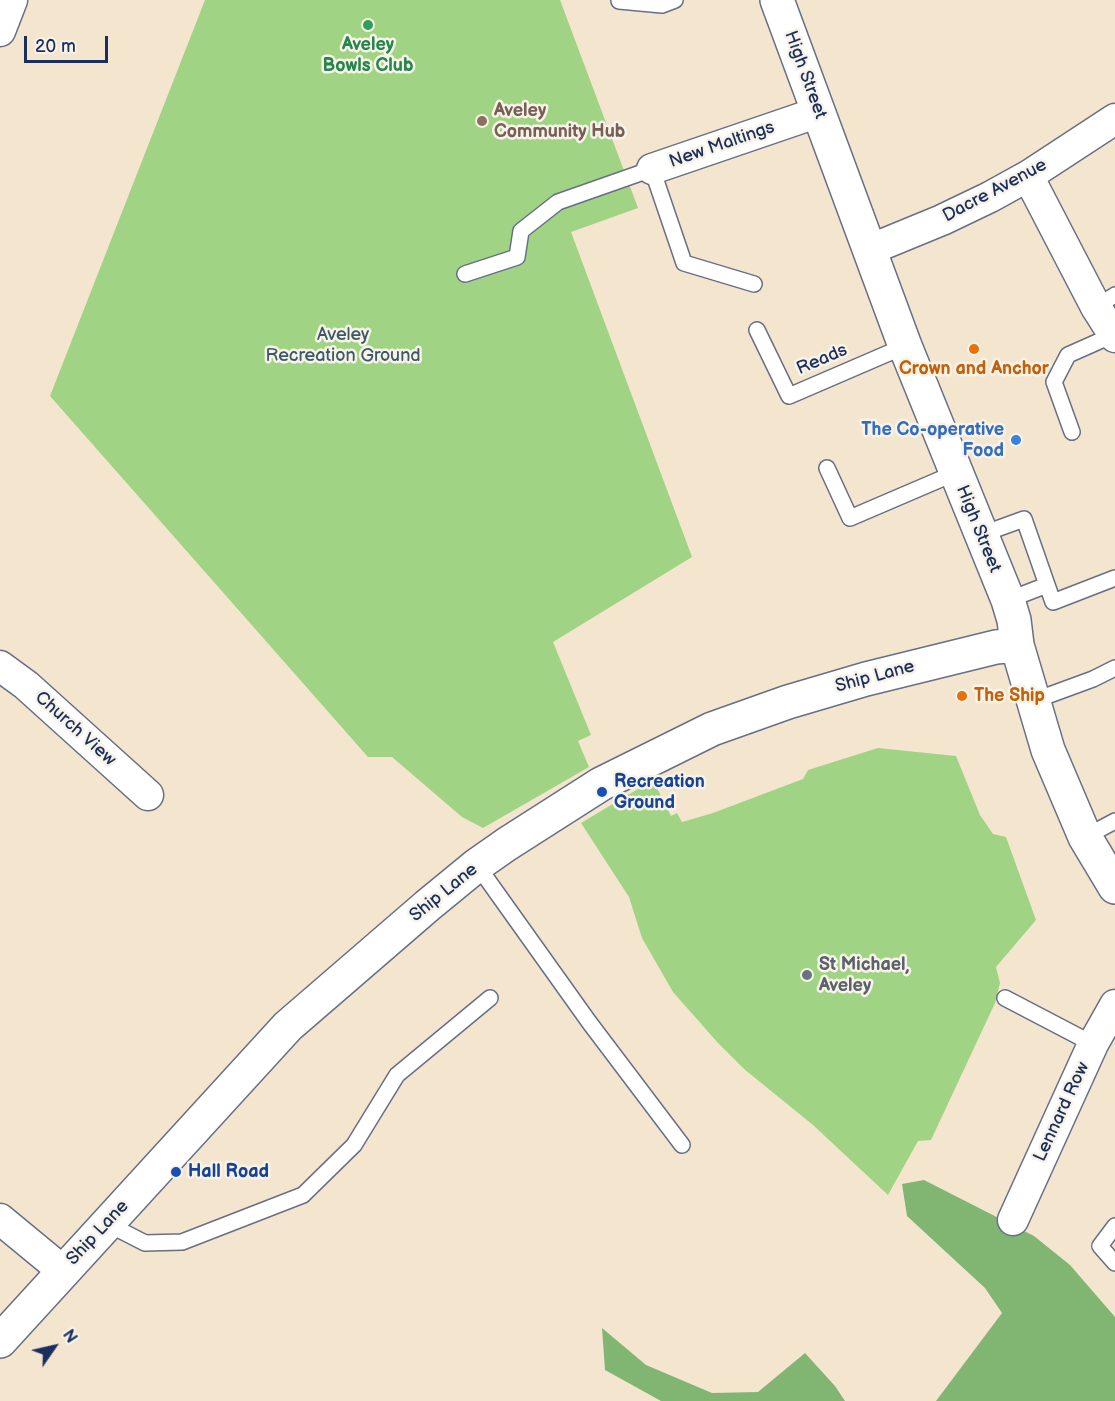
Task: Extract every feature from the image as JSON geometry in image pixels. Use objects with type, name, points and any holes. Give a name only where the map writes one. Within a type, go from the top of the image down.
[{"type":"street","points":[[0,31],[12,0]]},
{"type":"street","name":"High Street","points":[[777,0],[904,346],[1008,600],[1014,620],[1017,645],[1048,750],[1085,837],[1115,887]]},
{"type":"street","name":"New Maltings","points":[[652,170],[819,112]]},
{"type":"street","name":"Dacre Avenue","points":[[869,250],[942,220],[990,197],[1028,176],[1115,119]]},
{"type":"street","points":[[1028,176],[1106,301],[1114,336]]},
{"type":"street","name":"Ship Lane","points":[[0,1341],[288,1026],[374,950],[477,865],[544,819],[601,784],[712,729],[788,702],[866,679],[996,647],[1017,645]]},
{"type":"street","name":"Church View","points":[[0,666],[26,685],[148,795]]},
{"type":"street","name":"Lennard Row","points":[[1013,1220],[1093,1044],[1115,1005]]},
{"type":"street","points":[[0,1219],[63,1271]]},
{"type":"lane","points":[[619,2],[662,5],[675,0]]},
{"type":"lane","points":[[465,274],[518,257],[521,231],[558,202],[652,170]]},
{"type":"lane","name":"New Maltings","points":[[652,170],[684,263],[754,284]]},
{"type":"lane","name":"Reads","points":[[757,330],[789,396],[904,346]]},
{"type":"lane","points":[[1072,432],[1053,382],[1068,355],[1114,336]]},
{"type":"lane","points":[[827,468],[849,518],[955,473]]},
{"type":"lane","points":[[981,535],[1024,519],[1053,602],[1115,579]]},
{"type":"lane","points":[[1008,600],[1047,585]]},
{"type":"lane","points":[[1033,701],[1093,679],[1115,668]]},
{"type":"lane","points":[[1085,837],[1115,821]]},
{"type":"lane","points":[[477,865],[589,1022],[682,1144]]},
{"type":"lane","points":[[106,1223],[145,1243],[182,1242],[303,1195],[354,1144],[397,1075],[490,998]]},
{"type":"lane","points":[[1005,998],[1093,1044]]},
{"type":"lane","points":[[1115,1226],[1100,1246],[1115,1263]]},
{"type":"green space","name":"Aveley Recreation Ground","points":[[205,0],[560,0],[638,208],[571,232],[692,557],[553,642],[591,735],[578,741],[589,767],[483,828],[462,817],[392,757],[368,757],[50,396]]},
{"type":"green space","points":[[878,748],[956,756],[980,815],[993,834],[1006,837],[1036,920],[996,967],[1000,983],[995,1003],[931,1140],[918,1141],[888,1195],[813,1125],[744,1069],[673,992],[642,938],[629,897],[581,823],[653,780],[671,816],[677,813],[682,822],[713,813],[803,779],[808,770]]},
{"type":"green space","points":[[924,1180],[1034,1236],[1070,1265],[1115,1317],[1115,1401],[936,1401],[1002,1313],[985,1288],[907,1216],[902,1184]]},
{"type":"green space","points":[[602,1328],[646,1365],[712,1393],[758,1392],[805,1353],[835,1386],[845,1401],[661,1401],[605,1370]]},
{"type":"place","name":"Aveley Bowls Club","points":[[368,25]]},
{"type":"place","name":"Aveley Community Hub","points":[[482,121]]},
{"type":"place","name":"Crown and Anchor","points":[[974,349]]},
{"type":"place","name":"The Co-operative Food","points":[[1016,440]]},
{"type":"place","name":"The Ship","points":[[962,696]]},
{"type":"place","name":"Recreation Ground","points":[[602,792]]},
{"type":"place","name":"St Michael, Aveley","points":[[807,975]]},
{"type":"place","name":"Hall Road","points":[[176,1172]]}]
